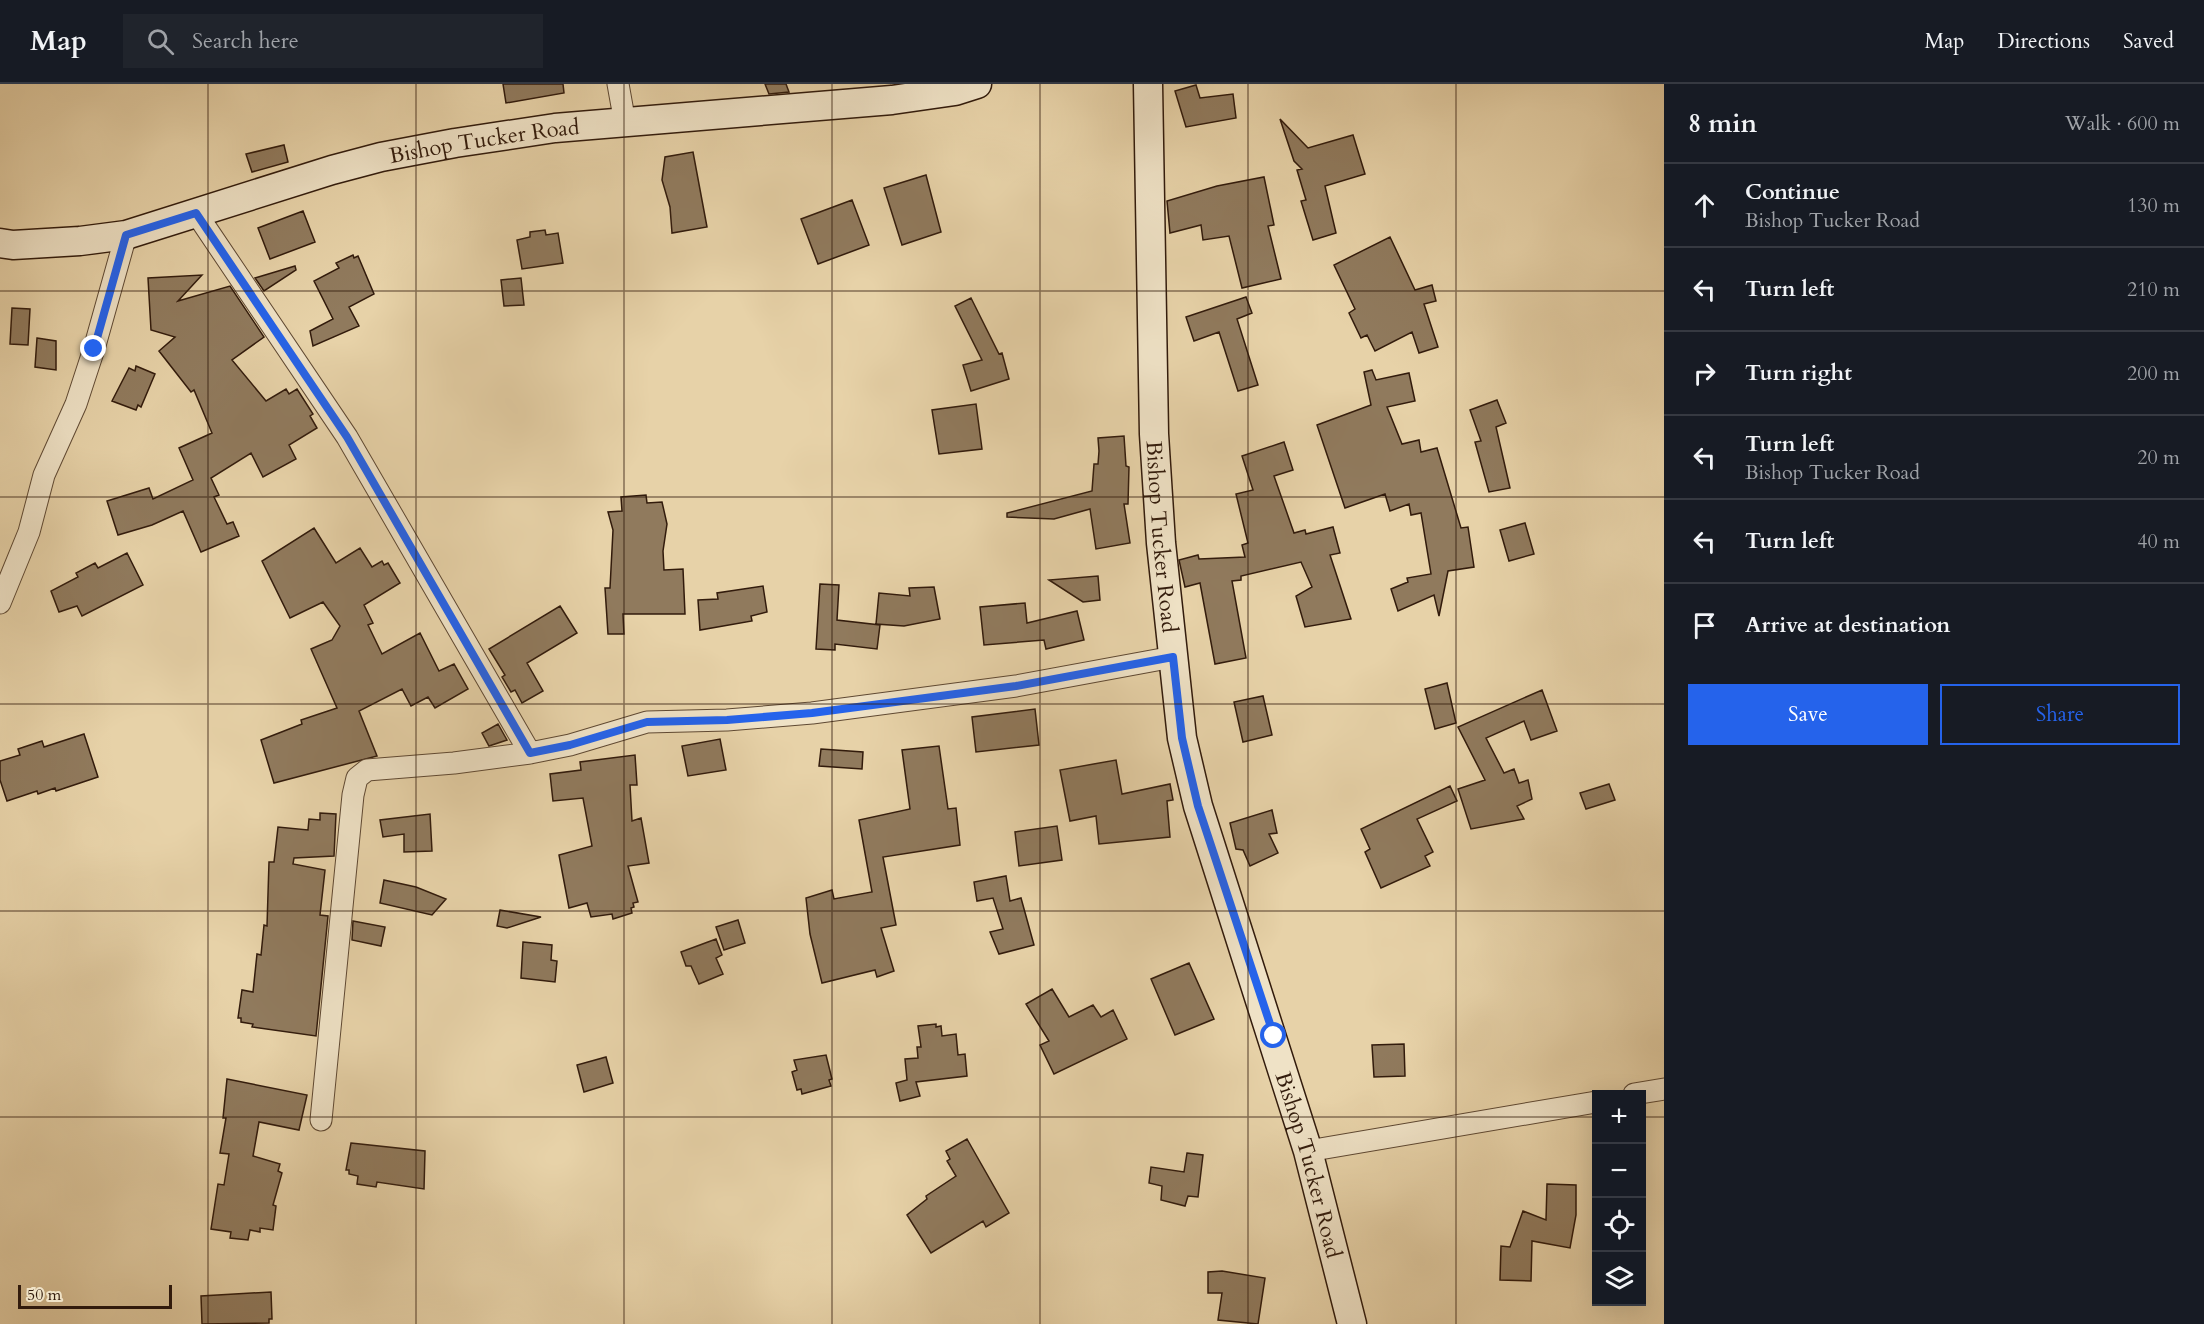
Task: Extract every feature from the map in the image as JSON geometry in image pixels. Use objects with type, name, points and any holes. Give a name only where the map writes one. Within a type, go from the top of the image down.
[{"type":"main road","name":"Bishop Tucker Road","points":[[0,243],[13,245],[69,242],[126,235],[381,157],[555,128],[892,100],[955,91],[977,84]]},
{"type":"main road","name":"Bishop Tucker Road","points":[[1148,84],[1154,434],[1182,738],[1198,806],[1308,1150],[1352,1324]]},
{"type":"street","points":[[618,84],[625,123]]},
{"type":"street","points":[[196,213],[347,437],[530,753]]},
{"type":"street","points":[[0,603],[29,532],[44,475],[76,404],[126,235]]},
{"type":"street","points":[[321,1120],[357,778],[367,770],[454,763],[530,753],[570,745],[647,722],[727,720],[812,713],[1016,686],[1173,657]]},
{"type":"street","points":[[1646,1093],[1664,1089]]},
{"type":"street","points":[[1308,1150],[1592,1103]]},
{"type":"building","points":[[503,84],[563,84],[564,93],[506,103]]},
{"type":"building","points":[[765,84],[786,84],[789,92],[769,94]]},
{"type":"building","points":[[1196,85],[1200,98],[1233,94],[1236,118],[1186,127],[1175,91]]},
{"type":"building","points":[[1280,119],[1308,148],[1353,135],[1365,174],[1325,186],[1336,233],[1313,240],[1301,201],[1306,200],[1297,170],[1302,169],[1294,161]]},
{"type":"building","points":[[284,145],[288,162],[252,172],[246,154]]},
{"type":"building","points":[[693,152],[707,227],[672,233],[670,207],[662,180],[665,157]]},
{"type":"building","points":[[926,175],[941,232],[902,245],[884,188]]},
{"type":"building","points":[[1264,177],[1274,225],[1268,226],[1281,279],[1242,288],[1229,236],[1203,240],[1201,225],[1170,233],[1167,201],[1217,186]]},
{"type":"building","points":[[852,200],[869,245],[818,264],[801,219]]},
{"type":"building","points":[[303,211],[315,242],[270,259],[258,228]]},
{"type":"building","points":[[545,230],[546,235],[558,233],[563,263],[522,269],[517,240],[530,237],[530,232]]},
{"type":"building","points":[[1390,237],[1415,290],[1432,285],[1436,301],[1424,304],[1438,347],[1419,353],[1412,332],[1375,351],[1367,335],[1361,338],[1349,313],[1355,309],[1334,265]]},
{"type":"building","points":[[353,255],[354,258],[358,256],[374,294],[349,307],[359,326],[313,346],[310,331],[333,319],[314,281],[339,268],[336,263]]},
{"type":"building","points":[[295,266],[296,270],[264,291],[255,278]]},
{"type":"building","points":[[202,275],[178,301],[230,286],[264,337],[232,360],[266,401],[286,389],[289,394],[297,389],[313,414],[310,416],[317,428],[289,445],[296,459],[263,477],[251,453],[211,478],[219,495],[214,497],[227,524],[233,522],[239,536],[201,552],[183,511],[152,525],[118,535],[107,501],[149,488],[153,499],[193,480],[179,448],[212,433],[194,390],[191,392],[159,351],[175,337],[151,330],[148,278]]},
{"type":"building","points":[[521,278],[524,305],[504,306],[501,280]]},
{"type":"building","points":[[1246,297],[1252,313],[1237,319],[1258,385],[1238,391],[1219,332],[1194,341],[1186,317]]},
{"type":"building","points":[[971,298],[999,354],[1002,353],[1009,379],[971,391],[963,365],[982,360],[955,306]]},
{"type":"building","points":[[12,308],[30,309],[28,345],[10,344]]},
{"type":"building","points":[[37,338],[56,341],[56,370],[35,367]]},
{"type":"building","points":[[136,366],[155,374],[141,407],[138,405],[136,410],[112,401],[129,368],[135,371]]},
{"type":"building","points":[[1372,370],[1376,380],[1409,373],[1415,401],[1387,407],[1402,444],[1419,440],[1421,452],[1437,448],[1461,528],[1468,527],[1474,567],[1448,571],[1439,616],[1434,595],[1398,611],[1391,589],[1408,582],[1407,578],[1431,574],[1421,513],[1411,515],[1409,504],[1390,511],[1385,494],[1345,508],[1317,425],[1371,405],[1364,372]]},
{"type":"building","points":[[1497,400],[1506,423],[1496,427],[1510,488],[1489,492],[1475,442],[1481,441],[1470,410]]},
{"type":"building","points":[[976,404],[982,449],[939,454],[932,410]]},
{"type":"building","points":[[1124,436],[1126,466],[1129,467],[1128,504],[1124,504],[1130,543],[1096,549],[1090,509],[1054,519],[1007,517],[1007,513],[1092,491],[1094,464],[1098,464],[1098,438]]},
{"type":"building","points":[[1284,442],[1293,470],[1274,476],[1294,533],[1305,530],[1306,534],[1333,527],[1340,553],[1330,555],[1351,619],[1305,627],[1296,596],[1312,587],[1301,562],[1241,576],[1241,580],[1232,581],[1246,658],[1215,664],[1200,583],[1185,587],[1179,560],[1198,555],[1199,559],[1245,557],[1242,545],[1248,543],[1236,494],[1253,490],[1242,456]]},
{"type":"building","points":[[646,495],[647,503],[662,502],[667,524],[663,551],[664,570],[683,569],[685,614],[623,614],[624,634],[608,634],[605,588],[610,588],[613,530],[608,512],[622,511],[621,497]]},
{"type":"building","points":[[1525,523],[1534,554],[1509,561],[1500,530]]},
{"type":"building","points":[[314,528],[336,563],[360,548],[372,567],[382,561],[384,565],[388,563],[400,583],[364,605],[373,623],[368,625],[382,654],[420,633],[439,671],[454,664],[468,689],[435,708],[428,697],[411,706],[402,689],[359,711],[377,756],[274,783],[261,740],[302,724],[301,720],[337,708],[311,649],[332,640],[340,626],[323,602],[290,618],[262,561]]},
{"type":"building","points":[[127,553],[143,585],[82,616],[77,606],[59,612],[51,591],[78,577],[76,573],[95,563],[98,568]]},
{"type":"building","points":[[1098,576],[1100,600],[1083,602],[1049,580]]},
{"type":"building","points":[[820,584],[839,585],[837,620],[880,625],[877,649],[835,644],[835,650],[816,649]]},
{"type":"building","points":[[763,586],[767,612],[751,616],[752,621],[700,630],[698,600],[718,599],[717,593]]},
{"type":"building","points":[[934,587],[940,619],[904,626],[876,624],[879,593],[910,596],[909,588]]},
{"type":"building","points":[[1025,603],[1027,623],[1077,611],[1084,640],[1046,649],[1044,640],[984,645],[980,607]]},
{"type":"building","points":[[560,606],[577,633],[527,663],[543,691],[522,703],[515,690],[511,692],[502,677],[505,675],[489,649]]},
{"type":"building","points":[[1447,683],[1456,723],[1435,729],[1425,689]]},
{"type":"building","points":[[1542,690],[1557,731],[1531,740],[1524,721],[1486,738],[1504,773],[1514,769],[1519,783],[1528,780],[1532,799],[1517,806],[1524,819],[1471,829],[1458,789],[1485,780],[1458,727]]},
{"type":"building","points":[[1263,696],[1272,735],[1243,742],[1234,702]]},
{"type":"building","points":[[1035,709],[1039,745],[976,752],[972,717]]},
{"type":"building","points":[[498,724],[507,740],[489,746],[482,733]]},
{"type":"building","points":[[84,734],[98,777],[56,791],[55,788],[38,794],[37,791],[7,801],[0,780],[0,761],[20,755],[18,749],[42,741],[44,747]]},
{"type":"building","points":[[720,739],[726,770],[688,776],[682,746]]},
{"type":"building","points":[[939,746],[948,809],[956,808],[960,845],[883,857],[896,925],[881,928],[894,971],[877,977],[875,970],[822,983],[810,934],[806,898],[832,890],[834,899],[872,892],[859,820],[910,809],[902,750]]},
{"type":"building","points":[[821,749],[863,752],[862,769],[819,766]]},
{"type":"building","points":[[635,755],[637,785],[630,785],[632,821],[641,818],[649,863],[628,866],[638,902],[633,903],[632,913],[613,919],[612,914],[591,917],[587,903],[569,908],[559,855],[592,846],[583,798],[553,801],[550,774],[581,770],[580,762]]},
{"type":"building","points":[[1116,760],[1122,794],[1170,784],[1173,800],[1167,801],[1170,837],[1099,844],[1096,816],[1070,821],[1060,770]]},
{"type":"building","points":[[1609,784],[1615,800],[1586,809],[1580,793]]},
{"type":"building","points":[[1450,786],[1457,801],[1417,819],[1433,852],[1425,856],[1430,866],[1381,888],[1365,852],[1370,849],[1361,829]]},
{"type":"building","points":[[1272,810],[1277,833],[1269,834],[1278,853],[1250,866],[1243,850],[1236,849],[1230,823]]},
{"type":"building","points":[[320,813],[336,814],[334,856],[294,858],[293,864],[325,870],[320,915],[328,916],[316,1036],[252,1027],[253,1024],[241,1022],[241,1018],[238,1018],[242,990],[253,992],[257,954],[261,955],[264,925],[267,926],[269,862],[274,862],[278,827],[308,830],[309,819],[320,820]]},
{"type":"building","points":[[430,814],[432,851],[404,852],[404,834],[383,837],[380,820]]},
{"type":"building","points":[[1057,826],[1062,860],[1019,866],[1015,832]]},
{"type":"building","points":[[1006,876],[1010,901],[1021,898],[1034,945],[999,954],[990,932],[1003,929],[993,898],[977,901],[974,882]]},
{"type":"building","points":[[384,880],[416,887],[446,899],[432,915],[380,903]]},
{"type":"building","points":[[500,910],[541,917],[507,928],[497,926]]},
{"type":"building","points":[[738,920],[745,943],[724,950],[716,927]]},
{"type":"building","points":[[353,921],[385,927],[381,946],[352,940]]},
{"type":"building","points":[[716,939],[722,955],[716,958],[723,974],[699,984],[691,966],[686,966],[681,952]]},
{"type":"building","points":[[523,942],[552,945],[551,960],[557,961],[555,982],[521,978]]},
{"type":"building","points":[[1189,963],[1214,1019],[1175,1035],[1151,979]]},
{"type":"building","points":[[1052,989],[1069,1017],[1093,1005],[1101,1017],[1113,1010],[1127,1039],[1054,1074],[1040,1045],[1049,1041],[1026,1004]]},
{"type":"building","points":[[936,1024],[936,1027],[941,1026],[942,1036],[956,1034],[958,1055],[965,1054],[967,1076],[916,1082],[920,1096],[900,1101],[896,1083],[907,1080],[905,1059],[918,1058],[917,1047],[921,1047],[918,1026]]},
{"type":"building","points":[[1404,1044],[1405,1076],[1374,1077],[1372,1045]]},
{"type":"building","points":[[826,1055],[832,1079],[829,1080],[831,1086],[802,1094],[801,1089],[797,1090],[792,1072],[797,1070],[794,1060]]},
{"type":"building","points":[[606,1057],[613,1083],[584,1092],[577,1065]]},
{"type":"building","points":[[227,1079],[307,1095],[299,1130],[259,1122],[253,1156],[280,1164],[278,1171],[282,1173],[273,1205],[276,1206],[273,1230],[260,1228],[260,1232],[250,1230],[248,1240],[230,1238],[231,1232],[211,1229],[218,1184],[224,1185],[229,1154],[220,1153],[226,1118],[223,1118]]},
{"type":"building","points":[[967,1139],[1009,1213],[986,1227],[983,1221],[931,1253],[907,1215],[927,1199],[926,1196],[956,1176],[947,1161],[950,1159],[946,1151]]},
{"type":"building","points":[[351,1143],[425,1151],[424,1189],[377,1182],[376,1187],[357,1184],[358,1176],[349,1174],[349,1170],[346,1170]]},
{"type":"building","points":[[1187,1153],[1203,1155],[1198,1197],[1188,1196],[1185,1206],[1161,1200],[1162,1186],[1149,1183],[1151,1167],[1184,1172]]},
{"type":"building","points":[[1547,1184],[1576,1185],[1576,1215],[1570,1248],[1532,1241],[1531,1281],[1500,1280],[1501,1246],[1510,1247],[1523,1211],[1546,1220]]},
{"type":"building","points":[[1222,1271],[1265,1278],[1258,1324],[1218,1320],[1222,1293],[1208,1293],[1208,1272]]},
{"type":"building","points":[[271,1292],[272,1319],[269,1319],[269,1323],[202,1324],[201,1296]]},
{"type":"route","points":[[94,349],[126,235],[196,213],[347,437],[460,636],[530,753],[570,745],[647,722],[727,720],[812,713],[1016,686],[1119,669],[1173,657],[1182,738],[1198,806],[1242,945],[1274,1036]]}]
